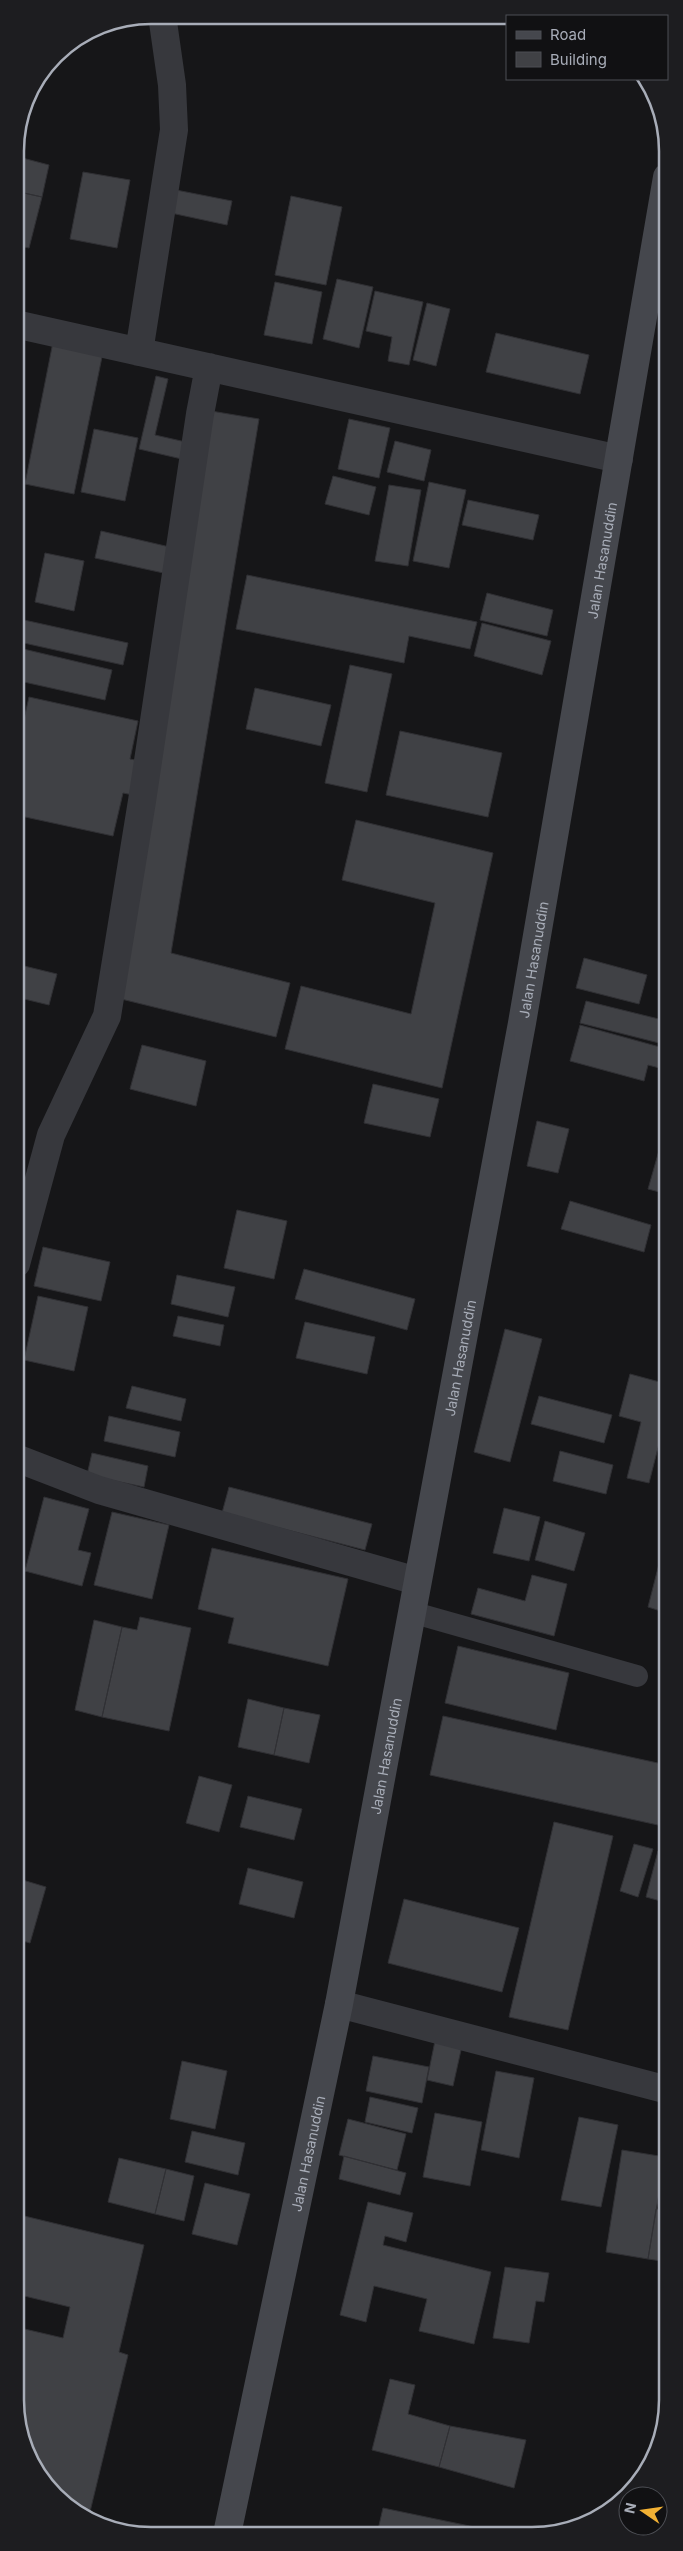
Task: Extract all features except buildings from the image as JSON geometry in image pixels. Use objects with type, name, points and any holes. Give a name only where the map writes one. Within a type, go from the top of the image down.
[{"type":"main road","name":"Jalan Hasanuddin","points":[[227,2527],[339,2004],[520,1032],[659,237]]},
{"type":"street","points":[[139,352],[174,130],[172,85],[163,24]]},
{"type":"street","points":[[24,326],[619,460]]},
{"type":"street","points":[[24,1234],[50,1135],[107,1016],[151,745],[200,414],[209,367]]},
{"type":"street","points":[[24,1461],[99,1490],[417,1581]]},
{"type":"street","points":[[339,2004],[659,2088]]},
{"type":"lane","points":[[411,1612],[637,1676]]}]
